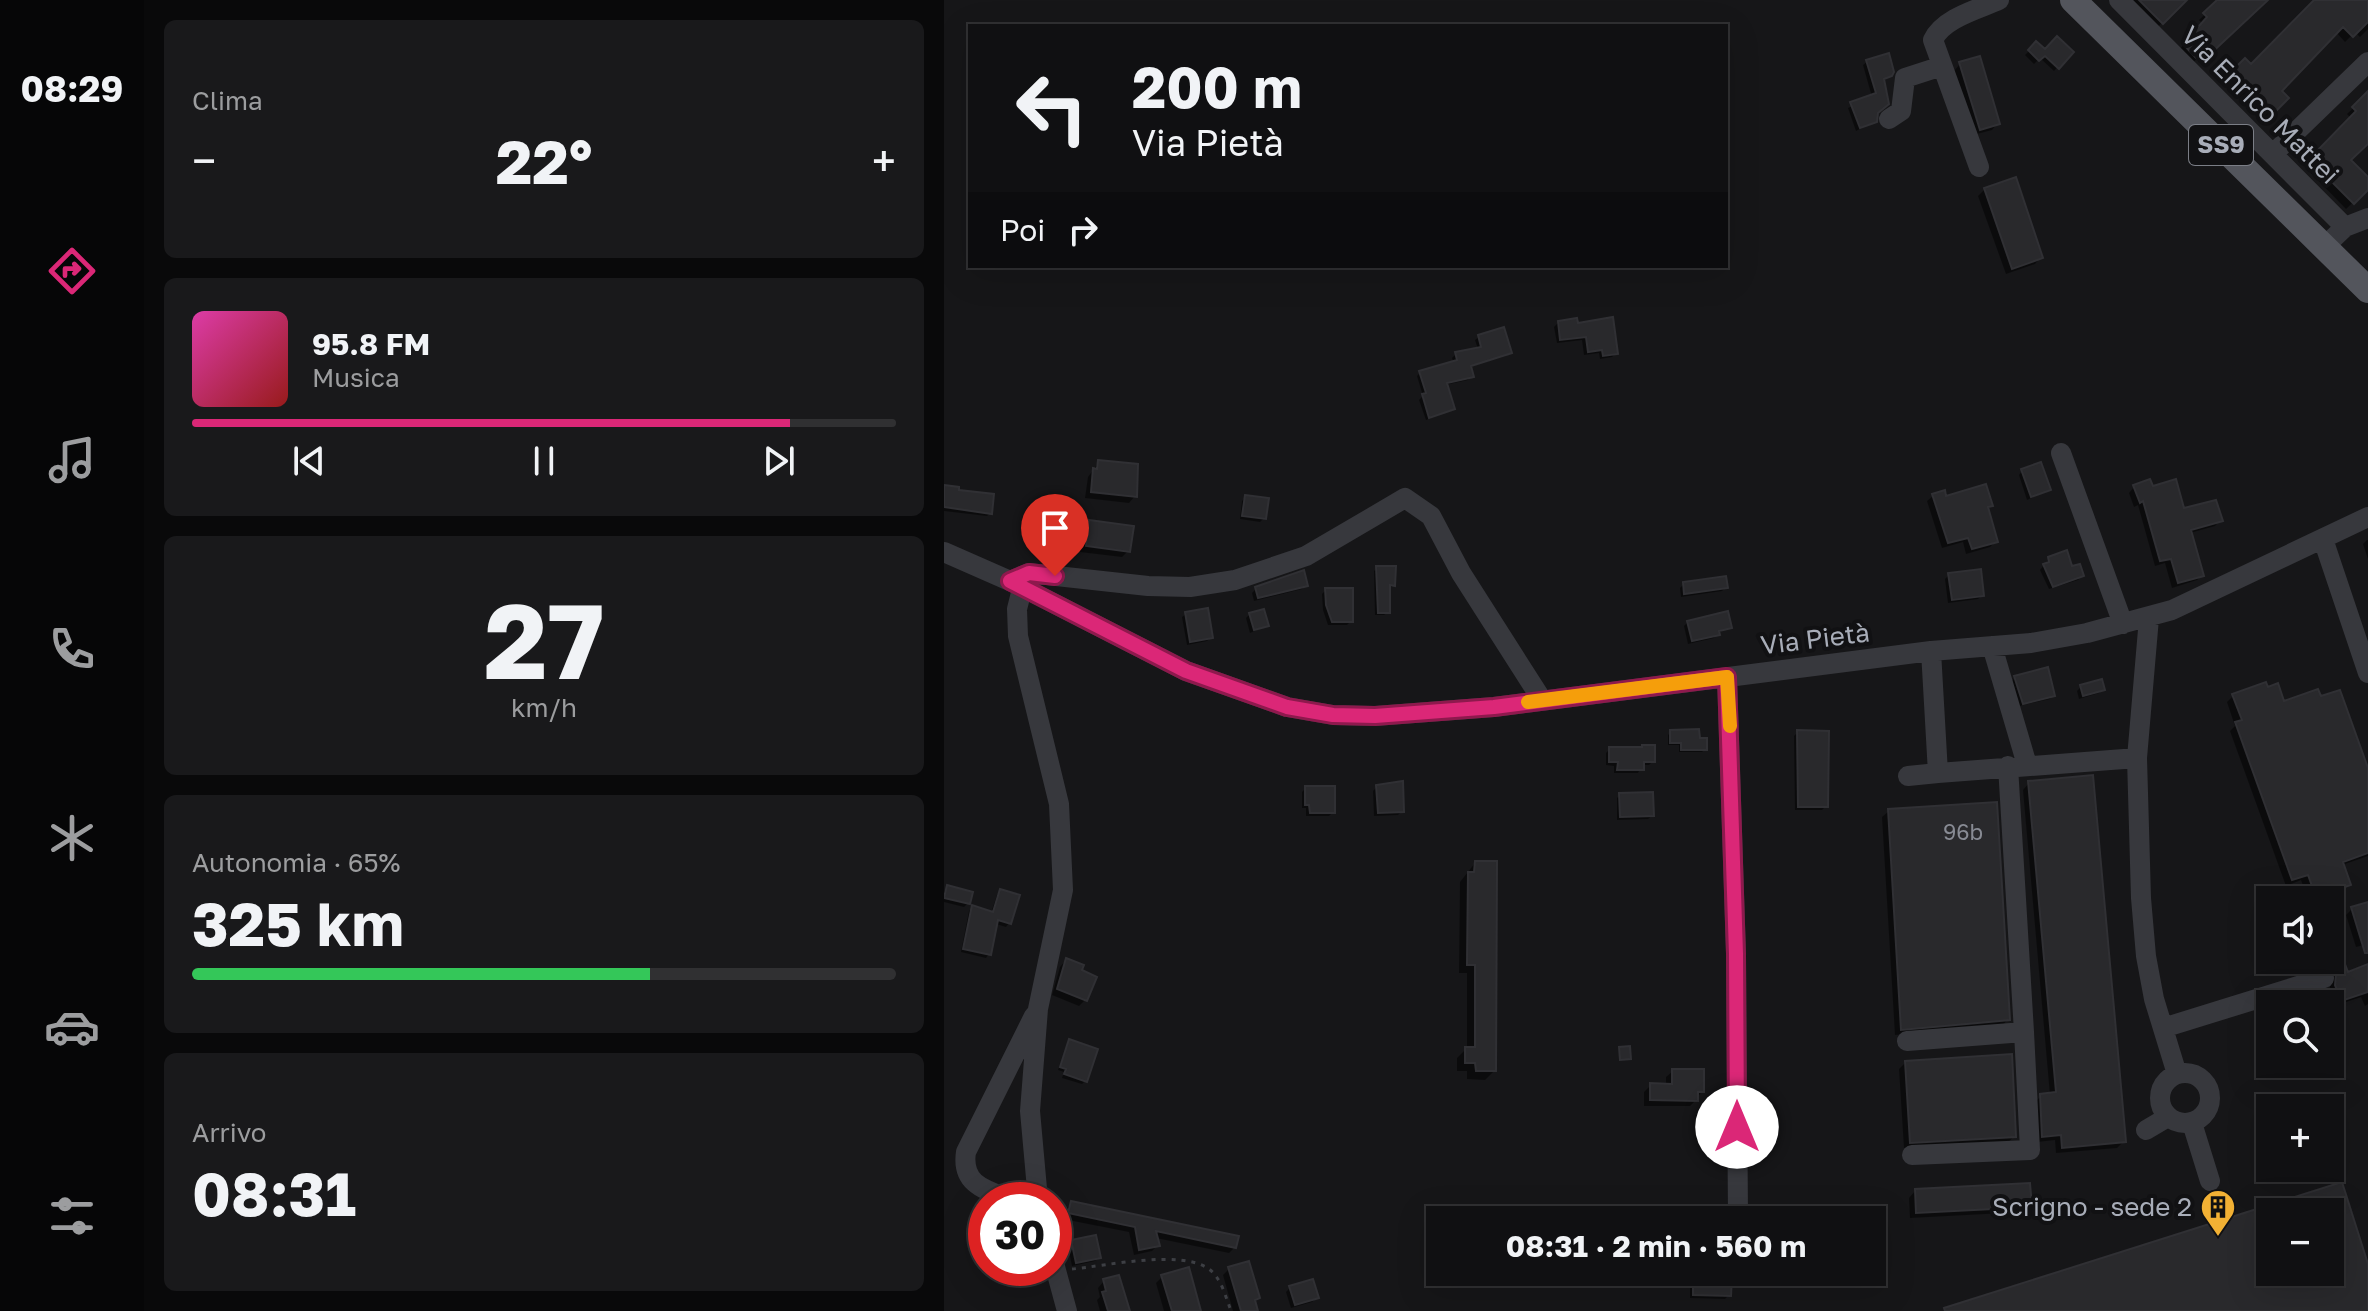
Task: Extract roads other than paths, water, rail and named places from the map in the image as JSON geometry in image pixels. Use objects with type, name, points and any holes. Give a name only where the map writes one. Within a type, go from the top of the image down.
[{"type":"main road","name":"SS9","points":[[2073,0],[2368,290]]},
{"type":"street","points":[[1979,167],[1933,40],[1937,31],[1967,13],[1999,0]]},
{"type":"street","name":"Via Enrico Mattei","points":[[2119,0],[2345,227]]},
{"type":"street","points":[[2273,154],[2368,62]]},
{"type":"street","points":[[1889,119],[1901,111],[1905,78],[1942,66]]},
{"type":"street","points":[[2324,247],[2345,227],[2368,218]]},
{"type":"street","points":[[2061,453],[2123,624]]},
{"type":"street","points":[[1036,1182],[1030,1111],[1038,1009],[1063,890],[1059,804],[1018,636],[1016,585],[1029,573],[1148,586],[1190,587],[1235,580],[1306,556],[1405,498],[1431,516],[1461,573],[1542,700]]},
{"type":"street","name":"Via Pietà","points":[[944,552],[1186,671],[1287,707],[1333,715],[1375,716],[1542,700],[1931,651],[2031,643],[2149,618],[2203,597],[2368,517]]},
{"type":"street","points":[[2323,539],[2368,673]]},
{"type":"street","points":[[2149,618],[2137,758],[2140,863],[2146,956],[2154,999],[2177,1074]]},
{"type":"street","points":[[1912,1155],[2030,1150],[2018,766],[1992,646]]},
{"type":"street","points":[[1931,651],[1938,773]]},
{"type":"street","points":[[1727,677],[1736,939],[1738,1206]]},
{"type":"street","points":[[1908,776],[2137,758]]},
{"type":"street","points":[[2163,1028],[2324,978]]},
{"type":"street","points":[[975,1182],[966,1174],[966,1152],[1038,1009]]},
{"type":"street","points":[[1907,1041],[2024,1032]]},
{"type":"street","points":[[2186,1072],[2201,1077],[2210,1091],[2209,1107],[2199,1120],[2192,1123],[2183,1124],[2168,1117],[2160,1104],[2161,1089],[2177,1074],[2186,1072]]},
{"type":"street","points":[[2146,1130],[2168,1117]]},
{"type":"street","points":[[2192,1123],[2210,1181]]},
{"type":"street","points":[[1060,1286],[1067,1311]]},
{"type":"place","name":"Scrigno - sede 2","points":[[2218,1238]]}]
